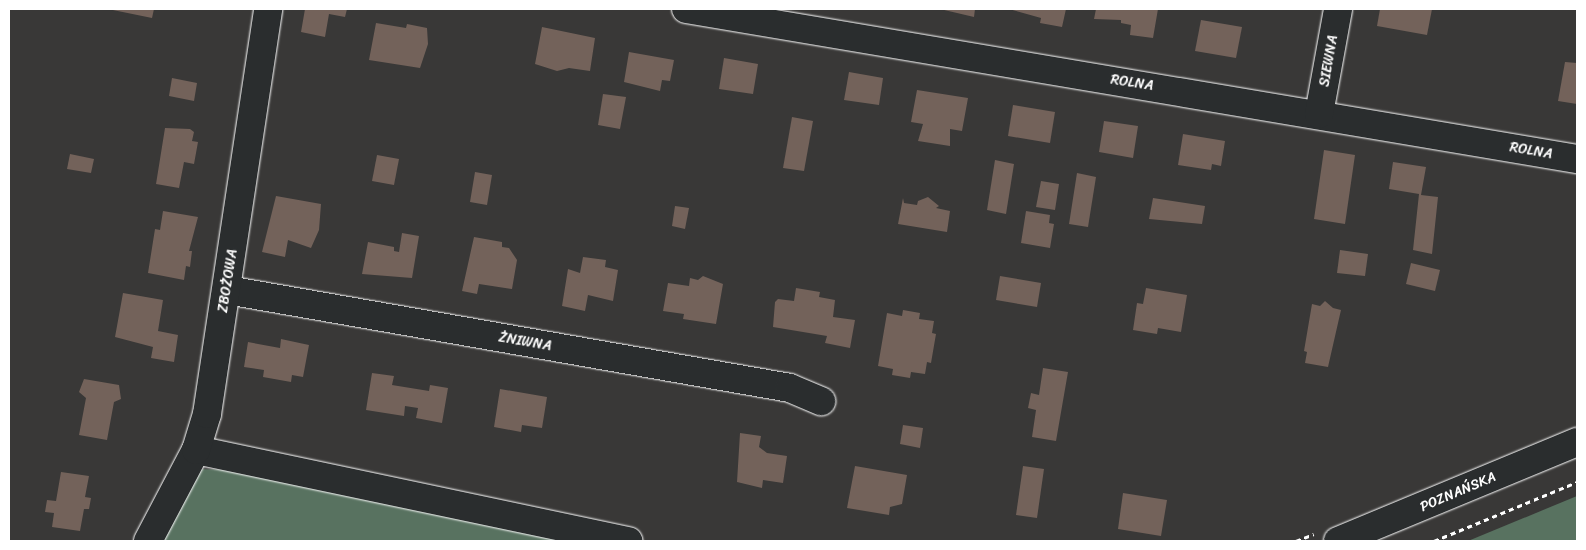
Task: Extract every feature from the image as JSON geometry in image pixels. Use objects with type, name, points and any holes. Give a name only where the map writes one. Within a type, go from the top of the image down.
[{"type":"street","name":"ZBOŻOWA","points":[[148,541],[196,450],[207,414],[228,290],[268,9]]},
{"type":"street","name":"ROLNA","points":[[686,9],[1319,114],[1577,159]]},
{"type":"street","name":"SIEWNA","points":[[1319,114],[1338,9]]},
{"type":"street","name":"ŻNIWNA","points":[[228,290],[790,388],[821,401]]},
{"type":"street","name":"POZNAŃSKA","points":[[1338,541],[1577,442]]},
{"type":"street","points":[[196,450],[629,541]]},
{"type":"path","points":[[1434,541],[1577,482]]},
{"type":"green space","points":[[190,469],[249,470],[570,541],[159,541]]},
{"type":"green space","points":[[1577,496],[1577,541],[1468,541]]},
{"type":"building","points":[[108,9],[154,9],[152,18]]},
{"type":"building","points":[[305,9],[347,9],[345,17],[329,14],[325,37],[301,32]]},
{"type":"building","points":[[940,9],[975,9],[974,17]]},
{"type":"building","points":[[1009,9],[1066,9],[1062,27],[1040,23],[1041,18]]},
{"type":"building","points":[[1096,9],[1158,9],[1153,38],[1130,35],[1131,25],[1121,23],[1121,20],[1094,19]]},
{"type":"building","points":[[1380,9],[1432,9],[1427,35],[1377,26]]},
{"type":"building","points":[[1201,20],[1242,27],[1236,58],[1195,51]]},
{"type":"building","points":[[376,23],[406,28],[407,24],[427,28],[428,44],[420,68],[369,60]]},
{"type":"building","points":[[542,27],[595,38],[590,71],[569,68],[557,71],[535,64]]},
{"type":"building","points":[[629,52],[674,60],[670,81],[662,80],[660,91],[624,82]]},
{"type":"building","points":[[724,58],[758,64],[753,94],[719,89]]},
{"type":"building","points":[[1565,62],[1577,63],[1577,104],[1558,101]]},
{"type":"building","points":[[849,72],[883,78],[879,105],[844,100]]},
{"type":"building","points":[[172,78],[197,83],[194,101],[169,96]]},
{"type":"building","points":[[917,90],[968,98],[962,131],[950,129],[950,146],[918,141],[923,124],[911,122]]},
{"type":"building","points":[[603,94],[626,97],[620,129],[598,125]]},
{"type":"building","points":[[1013,105],[1055,112],[1050,143],[1008,136]]},
{"type":"building","points":[[792,117],[813,121],[804,171],[783,168]]},
{"type":"building","points":[[1104,121],[1138,126],[1133,158],[1099,152]]},
{"type":"building","points":[[165,128],[190,129],[194,132],[192,141],[198,142],[194,164],[184,162],[179,188],[156,184]]},
{"type":"building","points":[[1183,134],[1225,141],[1221,166],[1212,164],[1211,170],[1178,165]]},
{"type":"building","points":[[1324,150],[1355,155],[1345,224],[1314,219]]},
{"type":"building","points":[[70,154],[94,159],[91,173],[67,169]]},
{"type":"building","points":[[377,155],[399,159],[394,185],[372,181]]},
{"type":"building","points":[[995,160],[1014,164],[1006,214],[987,210]]},
{"type":"building","points":[[1393,162],[1426,167],[1421,195],[1438,197],[1432,254],[1413,250],[1419,194],[1389,189]]},
{"type":"building","points":[[475,172],[492,175],[487,205],[470,202]]},
{"type":"building","points":[[1077,173],[1096,177],[1088,227],[1069,224]]},
{"type":"building","points":[[1041,181],[1059,184],[1055,210],[1036,207]]},
{"type":"building","points":[[276,196],[321,204],[319,230],[311,248],[288,240],[285,257],[262,252]]},
{"type":"building","points":[[928,197],[939,206],[936,208],[950,211],[947,232],[898,224],[903,198],[904,203],[917,205],[918,201]]},
{"type":"building","points":[[1153,198],[1205,206],[1202,224],[1149,219]]},
{"type":"building","points":[[675,206],[689,208],[685,229],[672,226]]},
{"type":"building","points":[[163,211],[198,217],[189,251],[192,251],[190,267],[186,266],[184,280],[148,273],[155,229],[160,230]]},
{"type":"building","points":[[1026,211],[1050,215],[1049,223],[1054,224],[1050,248],[1021,243]]},
{"type":"building","points":[[402,233],[419,236],[412,278],[362,274],[368,242],[394,247],[394,251],[399,252]]},
{"type":"building","points":[[474,237],[502,242],[502,247],[509,248],[517,260],[512,289],[479,284],[477,294],[462,291]]},
{"type":"building","points":[[1340,250],[1368,254],[1365,276],[1337,273]]},
{"type":"building","points":[[583,257],[606,260],[605,267],[618,270],[613,301],[588,295],[585,311],[562,306],[568,269],[580,273]]},
{"type":"building","points":[[1411,263],[1440,270],[1435,291],[1406,284]]},
{"type":"building","points":[[703,276],[723,284],[716,324],[683,319],[684,314],[663,311],[668,283],[689,286],[690,278],[698,280]]},
{"type":"building","points":[[1000,276],[1041,283],[1037,307],[996,300]]},
{"type":"building","points":[[796,288],[820,292],[819,297],[835,300],[833,317],[855,320],[850,348],[825,343],[827,336],[773,327],[775,302],[778,299],[794,301]]},
{"type":"building","points":[[1146,288],[1187,295],[1181,332],[1158,328],[1157,334],[1133,330],[1137,303],[1143,304]]},
{"type":"building","points":[[123,293],[163,300],[158,331],[178,335],[174,362],[151,358],[153,347],[115,337]]},
{"type":"building","points":[[1325,301],[1333,308],[1341,310],[1328,367],[1305,363],[1307,352],[1304,351],[1312,304],[1320,306]]},
{"type":"building","points":[[903,310],[920,313],[919,319],[934,321],[932,333],[936,334],[931,363],[927,362],[925,374],[911,372],[910,378],[892,375],[893,369],[878,366],[887,313],[902,316]]},
{"type":"building","points":[[281,339],[309,345],[303,377],[292,375],[291,382],[263,377],[264,370],[244,367],[248,342],[280,348]]},
{"type":"building","points":[[1043,368],[1068,372],[1056,441],[1032,437],[1036,410],[1028,408],[1031,393],[1039,395]]},
{"type":"building","points":[[372,373],[394,376],[392,385],[429,391],[430,385],[448,388],[442,423],[416,418],[418,408],[405,406],[404,416],[366,410]]},
{"type":"building","points":[[84,379],[119,385],[121,399],[114,402],[107,440],[79,435],[86,398],[79,392]]},
{"type":"building","points":[[500,389],[547,397],[542,428],[522,425],[521,432],[494,427]]},
{"type":"building","points":[[903,425],[923,428],[920,448],[900,444]]},
{"type":"building","points":[[740,433],[761,436],[759,447],[767,453],[787,456],[783,483],[763,480],[762,488],[737,482]]},
{"type":"building","points":[[855,466],[907,475],[902,504],[890,507],[889,515],[847,508]]},
{"type":"building","points":[[1023,466],[1044,469],[1037,518],[1016,515]]},
{"type":"building","points":[[61,472],[89,476],[85,497],[91,498],[89,509],[84,509],[80,531],[52,527],[54,513],[45,512],[47,500],[56,501]]},
{"type":"building","points":[[1123,493],[1167,500],[1161,536],[1118,529]]}]
